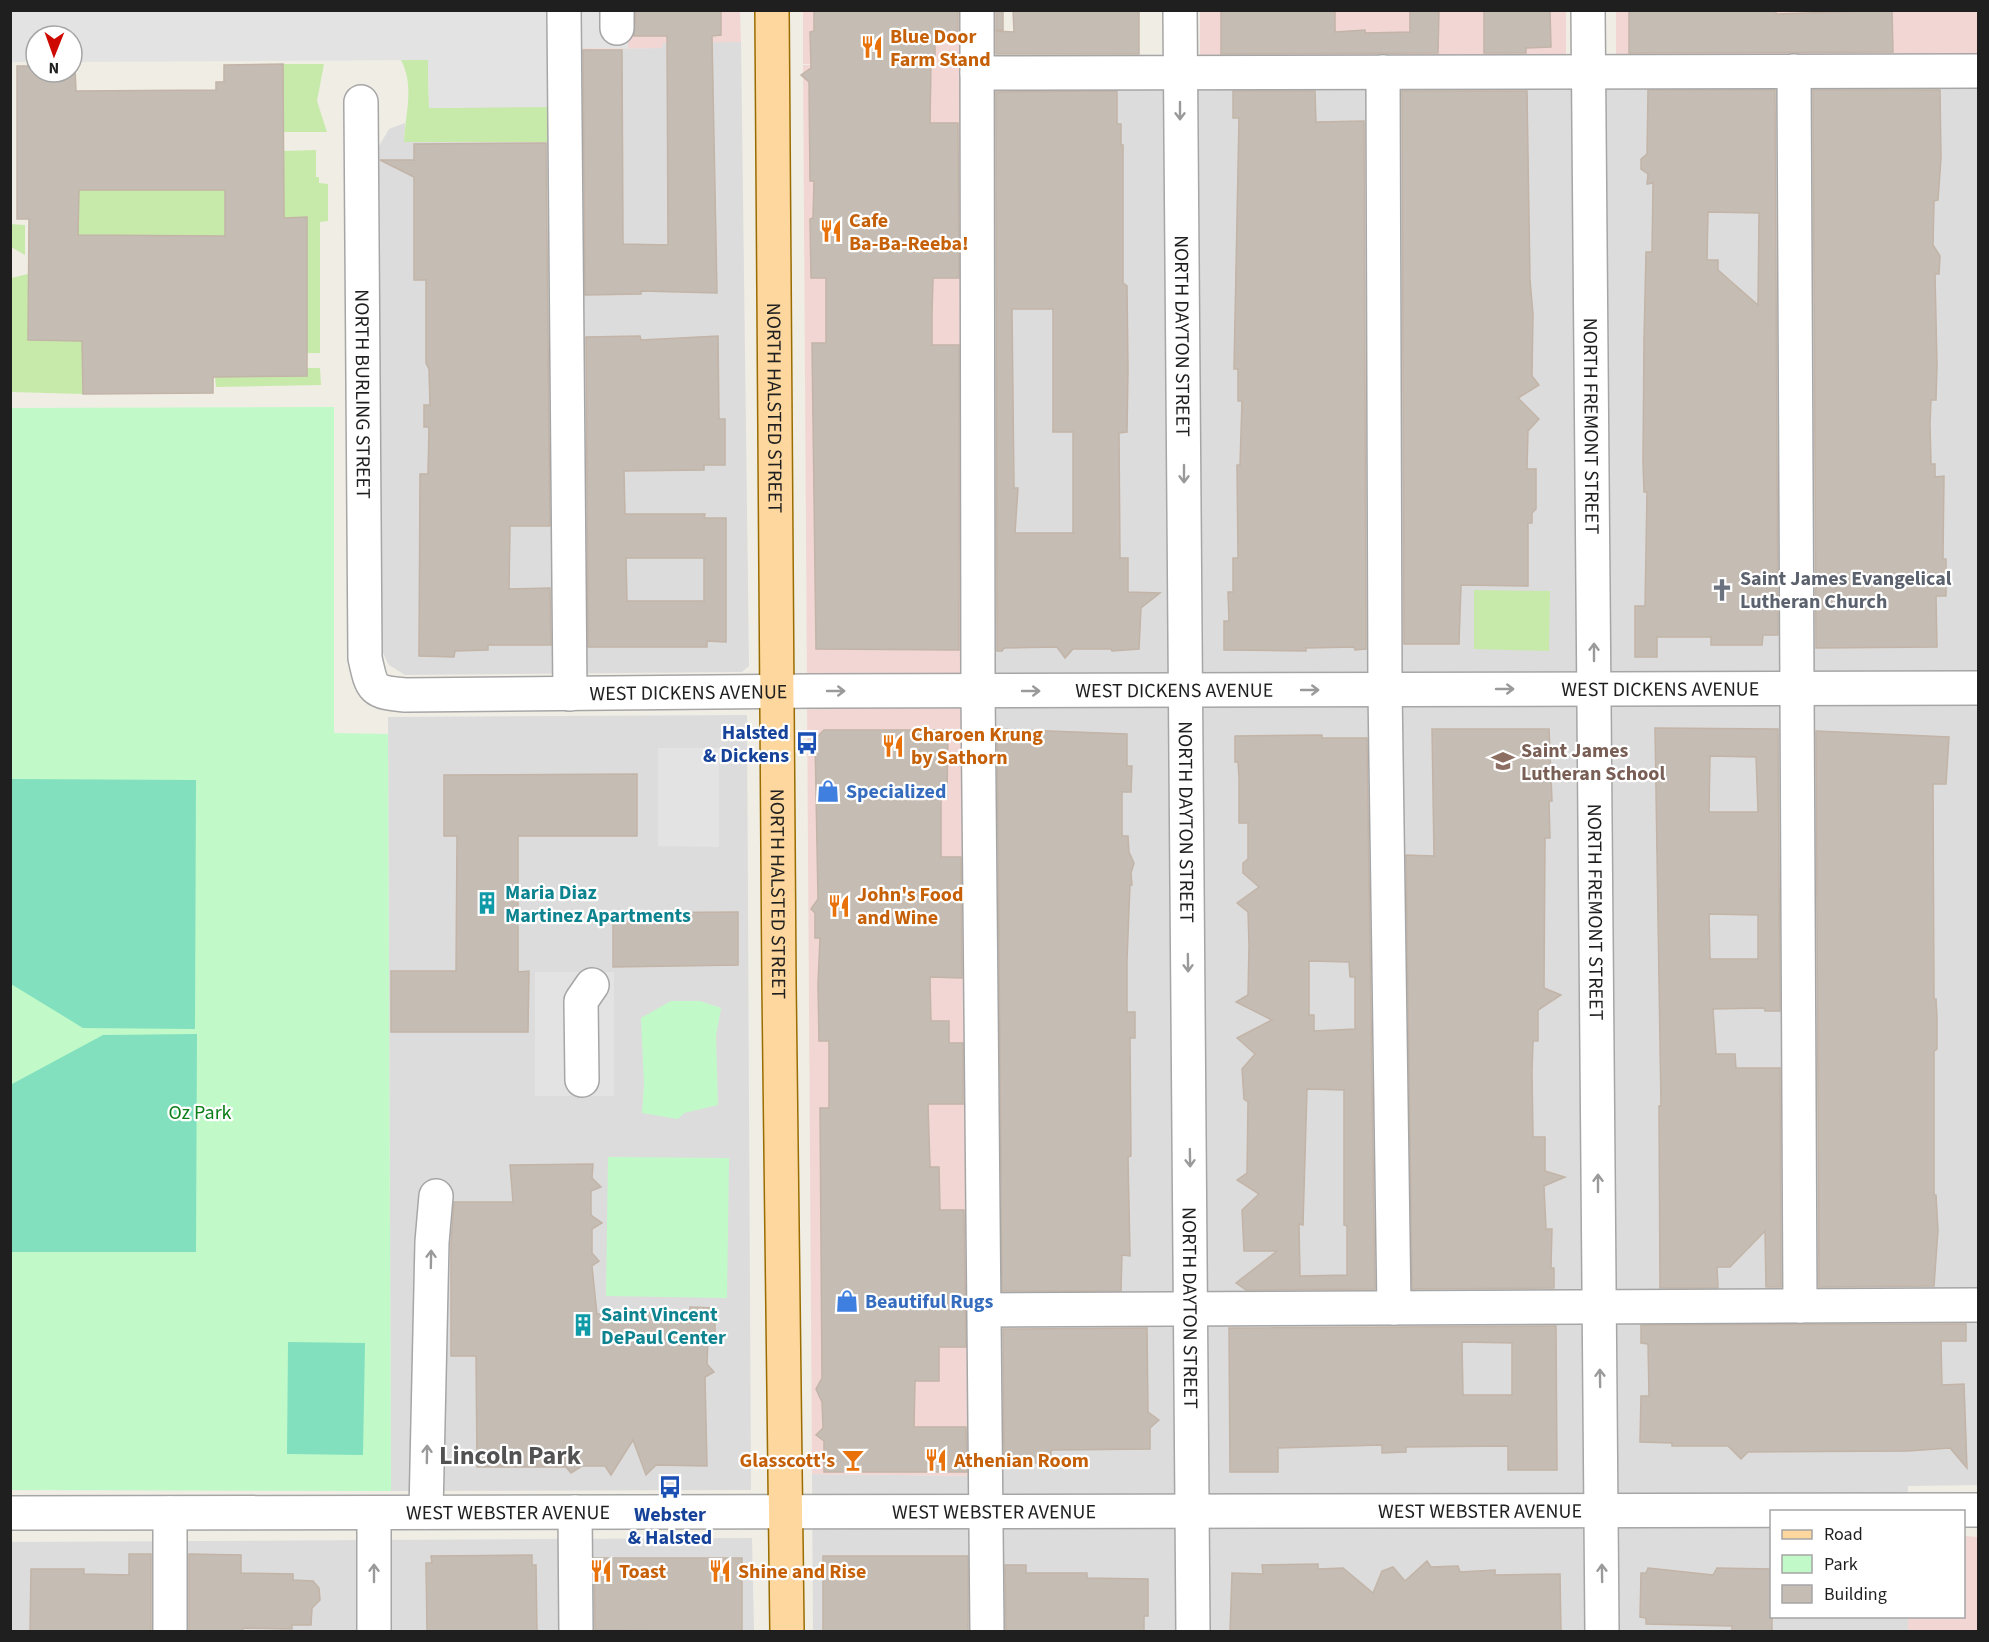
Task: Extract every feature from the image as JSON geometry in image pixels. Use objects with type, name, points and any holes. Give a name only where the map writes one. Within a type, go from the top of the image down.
[{"type":"main road","name":"NORTH HALSTED STREET","points":[[772,10],[787,1632]]},
{"type":"street","points":[[564,10],[570,694]]},
{"type":"street","points":[[977,10],[978,691],[986,1310],[987,1632]]},
{"type":"street","name":"NORTH DAYTON STREET","points":[[1180,10],[1194,1632]]},
{"type":"street","name":"NORTH FREMONT STREET","points":[[1588,10],[1602,1632]]},
{"type":"street","points":[[1794,71],[1800,1306]]},
{"type":"street","points":[[977,73],[1978,71]]},
{"type":"street","points":[[1383,72],[1385,689],[1394,1308]]},
{"type":"street","name":"NORTH BURLING STREET","points":[[361,102],[365,658],[371,685]]},
{"type":"street","name":"WEST DICKENS AVENUE","points":[[371,685],[380,693],[405,695],[777,691],[1978,688]]},
{"type":"street","points":[[582,1080],[581,1001],[592,985]]},
{"type":"street","points":[[426,1512],[432,1242],[436,1196]]},
{"type":"street","points":[[986,1310],[1978,1305]]},
{"type":"street","name":"WEST WEBSTER AVENUE","points":[[10,1513],[1770,1511]]},
{"type":"street","points":[[575,1512],[576,1632]]},
{"type":"street","points":[[170,1513],[170,1632]]},
{"type":"street","points":[[374,1513],[374,1632]]},
{"type":"shaded area","points":[[10,11],[553,11],[554,107],[429,108],[428,60],[84,62],[84,24],[24,24],[24,62],[11,62]]},
{"type":"shaded area","points":[[564,11],[740,11],[741,42],[663,43],[662,48],[566,49]]},
{"type":"shaded area","points":[[575,11],[627,11],[628,48],[576,48]]},
{"type":"shaded area","points":[[803,11],[973,11],[983,1476],[812,1474],[803,65],[859,64],[803,64]]},
{"type":"shaded area","points":[[1200,11],[1566,11],[1566,72],[1200,73]]},
{"type":"shaded area","points":[[1616,11],[1978,11],[1978,71],[1616,72]]},
{"type":"shaded area","points":[[741,40],[749,666],[742,672],[405,675],[389,665],[382,651],[379,146],[389,129],[405,123],[404,142],[566,49],[662,48],[662,43]]},
{"type":"shaded area","points":[[971,65],[1978,71],[1978,1485],[1908,1486],[1907,1510],[1770,1510],[1770,1618],[1908,1618],[1908,1631],[813,1631],[812,1474],[982,1476]]},
{"type":"shaded area","points":[[747,715],[751,1490],[391,1491],[388,717]]},
{"type":"shaded area","points":[[658,748],[719,748],[719,847],[658,846]]},
{"type":"shaded area","points":[[535,972],[614,972],[614,1096],[535,1096]]},
{"type":"shaded area","points":[[1965,1536],[1978,1537],[1978,1631],[1908,1631],[1908,1618],[1965,1618]]},
{"type":"shaded area","points":[[752,1538],[754,1631],[11,1631],[10,1542]]},
{"type":"green space","points":[[401,60],[428,60],[429,108],[554,107],[559,142],[404,142],[408,80]]},
{"type":"green space","points":[[283,64],[324,64],[317,101],[327,132],[283,132]]},
{"type":"green space","points":[[316,150],[316,177],[319,177],[319,183],[328,184],[328,221],[320,222],[320,353],[307,353],[306,217],[284,218],[283,151]]},
{"type":"green space","points":[[79,190],[225,190],[225,236],[78,235]]},
{"type":"green space","points":[[10,224],[25,225],[25,255],[11,247]]},
{"type":"green space","points":[[28,274],[29,340],[82,341],[83,394],[11,392],[11,278]]},
{"type":"green space","points":[[307,368],[320,368],[321,385],[216,387],[215,377],[306,376]]},
{"type":"green space","name":"Oz Park","points":[[334,407],[334,733],[388,734],[391,1491],[11,1490],[10,408]]},
{"type":"green space","points":[[1474,590],[1550,591],[1549,651],[1474,649]]},
{"type":"green space","points":[[11,779],[196,780],[195,1029],[83,1028],[11,984]]},
{"type":"green space","points":[[671,1001],[700,1001],[721,1008],[716,1036],[718,1105],[684,1113],[678,1119],[642,1113],[644,1085],[641,1018]]},
{"type":"green space","points":[[197,1034],[196,1252],[11,1252],[12,1084],[103,1035]]},
{"type":"green space","points":[[608,1157],[729,1158],[727,1298],[606,1296]]},
{"type":"green space","points":[[288,1342],[365,1343],[363,1455],[287,1454]]},
{"type":"building","points":[[636,10],[721,10],[721,35],[712,36],[717,293],[641,291],[641,294],[585,295],[583,50],[622,50],[623,244],[668,245],[667,36],[634,36]]},
{"type":"building","points":[[814,10],[958,10],[958,31],[935,31],[935,62],[931,62],[930,123],[958,123],[959,278],[933,278],[932,345],[959,345],[959,650],[816,649],[812,343],[826,343],[826,278],[811,278],[810,219],[813,218],[814,181],[810,181],[809,82],[801,75],[811,68],[810,32],[814,31]]},
{"type":"building","points":[[996,10],[1003,10],[1003,30],[996,30]]},
{"type":"building","points":[[1013,10],[1139,10],[1139,54],[996,54],[996,31],[1014,32]]},
{"type":"building","points":[[1221,10],[1335,10],[1335,32],[1365,30],[1365,33],[1410,32],[1410,10],[1439,10],[1438,53],[1221,54]]},
{"type":"building","points":[[1484,10],[1550,10],[1551,47],[1526,48],[1526,53],[1484,53]]},
{"type":"building","points":[[1629,10],[1776,10],[1776,14],[1892,10],[1893,52],[1629,53]]},
{"type":"building","points":[[283,64],[284,218],[307,217],[307,376],[213,377],[213,393],[83,394],[82,341],[28,340],[29,219],[17,219],[17,66],[24,66],[24,84],[76,84],[76,91],[216,90],[216,82],[224,82],[224,65]],"holes":[[[79,190],[225,190],[225,236],[78,235]]]},
{"type":"building","points":[[1648,90],[1775,90],[1778,635],[1763,635],[1762,645],[1711,645],[1711,637],[1657,637],[1657,657],[1635,657],[1635,606],[1645,606],[1647,492],[1644,492],[1643,461],[1644,339],[1646,252],[1652,252],[1653,183],[1647,184],[1648,174],[1641,169],[1641,159],[1647,154]],"holes":[[[1708,212],[1759,213],[1758,305],[1718,270],[1718,260],[1707,260]]]},
{"type":"building","points":[[1813,90],[1940,90],[1941,158],[1938,200],[1934,201],[1933,245],[1940,256],[1939,274],[1935,274],[1936,400],[1931,400],[1930,424],[1931,464],[1935,464],[1935,477],[1944,476],[1943,559],[1946,559],[1946,596],[1936,596],[1937,647],[1816,648]]},
{"type":"building","points":[[1117,91],[1117,124],[1121,124],[1121,145],[1123,145],[1123,283],[1127,286],[1128,370],[1127,432],[1119,433],[1120,558],[1128,558],[1128,592],[1160,593],[1141,608],[1139,649],[1112,651],[1111,649],[1073,649],[1065,658],[1057,647],[1004,648],[1002,651],[997,651],[996,92]],"holes":[[[1012,309],[1053,309],[1053,432],[1073,432],[1073,533],[1015,533],[1018,488],[1014,488]]]},
{"type":"building","points":[[1233,91],[1315,91],[1316,122],[1364,121],[1366,649],[1355,650],[1354,647],[1306,648],[1306,651],[1224,650],[1224,621],[1229,621],[1228,592],[1233,592],[1233,558],[1238,558],[1237,465],[1240,465],[1242,401],[1238,401],[1238,369],[1234,369],[1239,118],[1233,118]]},
{"type":"building","points":[[1402,91],[1527,91],[1530,280],[1533,314],[1532,376],[1539,385],[1518,398],[1539,419],[1528,431],[1527,469],[1536,469],[1536,509],[1532,513],[1532,523],[1528,523],[1528,586],[1461,585],[1459,644],[1404,644]]},
{"type":"building","points":[[546,143],[550,526],[510,526],[509,589],[550,588],[551,645],[488,645],[488,650],[455,651],[454,657],[419,656],[420,474],[428,474],[429,427],[424,427],[424,405],[430,405],[429,369],[426,363],[426,280],[414,280],[414,177],[380,160],[414,160],[414,144]]},
{"type":"building","points":[[640,336],[641,340],[718,336],[719,419],[725,419],[725,465],[704,465],[704,470],[624,471],[625,514],[705,514],[704,518],[726,518],[726,642],[707,641],[707,647],[588,647],[586,337]],"holes":[[[626,558],[704,558],[704,601],[627,601]]]},
{"type":"building","points":[[1655,728],[1778,729],[1780,1011],[1765,1011],[1764,1008],[1713,1009],[1716,1054],[1735,1054],[1736,1068],[1780,1068],[1781,1287],[1766,1287],[1765,1231],[1730,1267],[1717,1267],[1718,1288],[1660,1288],[1659,1106],[1661,1106]],"holes":[[[1710,756],[1756,757],[1758,812],[1709,812]],[[1709,914],[1758,915],[1758,959],[1710,959]]]},
{"type":"building","points":[[997,729],[1127,734],[1127,766],[1132,766],[1131,792],[1122,792],[1122,836],[1128,836],[1129,852],[1134,863],[1131,873],[1132,885],[1130,885],[1127,1012],[1135,1012],[1135,1038],[1130,1038],[1131,1156],[1128,1157],[1130,1256],[1122,1255],[1121,1291],[1002,1291]]},
{"type":"building","points":[[1432,729],[1549,729],[1552,801],[1549,801],[1550,838],[1545,838],[1544,988],[1561,995],[1538,1010],[1538,1041],[1533,1041],[1532,1071],[1533,1137],[1545,1137],[1545,1171],[1565,1177],[1544,1186],[1546,1229],[1552,1229],[1551,1268],[1554,1268],[1554,1288],[1412,1289],[1406,855],[1434,856]]},
{"type":"building","points":[[824,730],[948,730],[947,798],[941,798],[941,857],[961,857],[962,978],[930,977],[931,1021],[949,1021],[949,1043],[963,1043],[963,1104],[928,1104],[930,1167],[939,1167],[940,1210],[964,1210],[966,1347],[939,1347],[939,1381],[915,1381],[914,1427],[966,1427],[967,1472],[824,1472],[824,1441],[816,1435],[823,1428],[822,1402],[816,1389],[822,1378],[820,1108],[829,1108],[829,1041],[819,1041],[820,938],[815,938],[815,913],[811,909],[818,899],[815,739]]},
{"type":"building","points":[[1816,731],[1949,737],[1946,784],[1933,784],[1934,999],[1936,999],[1937,1017],[1937,1049],[1934,1051],[1934,1195],[1936,1195],[1938,1230],[1934,1286],[1819,1287]]},
{"type":"building","points":[[1322,735],[1322,738],[1367,738],[1375,1289],[1246,1290],[1236,1283],[1277,1251],[1244,1251],[1242,1210],[1259,1194],[1237,1180],[1247,1173],[1248,1102],[1244,1099],[1242,1069],[1255,1054],[1237,1038],[1272,1020],[1236,1002],[1248,995],[1249,945],[1248,912],[1237,903],[1259,887],[1243,873],[1243,863],[1248,859],[1248,823],[1239,823],[1239,778],[1238,762],[1235,762],[1235,736]],"holes":[[[1309,961],[1349,962],[1350,977],[1355,977],[1355,1029],[1314,1031],[1314,1015],[1309,1015]],[[1307,1089],[1344,1090],[1344,1225],[1347,1226],[1347,1275],[1300,1276],[1299,1224],[1303,1225]]]},
{"type":"building","name":"Maria Diaz Martinez Apartments","points":[[637,774],[637,836],[518,836],[518,972],[529,971],[528,1032],[391,1032],[391,971],[456,971],[457,836],[444,836],[444,775]]},
{"type":"building","points":[[738,912],[738,965],[613,967],[613,913]]},
{"type":"building","name":"Saint Vincent DePaul Center","points":[[593,1164],[592,1178],[601,1187],[591,1191],[591,1215],[602,1223],[592,1229],[592,1253],[599,1261],[592,1266],[597,1314],[690,1312],[690,1307],[715,1308],[715,1337],[708,1337],[707,1364],[714,1372],[705,1377],[707,1466],[656,1465],[646,1475],[633,1440],[611,1475],[605,1466],[582,1466],[571,1473],[566,1467],[477,1467],[476,1356],[451,1356],[451,1243],[454,1202],[513,1202],[510,1165]]},
{"type":"building","points":[[1966,1324],[1966,1341],[1941,1341],[1942,1385],[1964,1384],[1967,1468],[1950,1448],[1908,1451],[1748,1452],[1741,1459],[1728,1446],[1672,1446],[1672,1443],[1640,1442],[1641,1396],[1649,1396],[1648,1344],[1641,1343],[1641,1325]]},
{"type":"building","points":[[1556,1326],[1557,1470],[1508,1470],[1508,1446],[1406,1447],[1406,1452],[1382,1453],[1382,1445],[1278,1448],[1278,1472],[1230,1472],[1229,1328]],"holes":[[[1462,1342],[1512,1343],[1512,1395],[1463,1395]]]},
{"type":"building","points":[[1147,1328],[1148,1412],[1159,1420],[1150,1428],[1150,1449],[1051,1450],[1051,1463],[1004,1463],[1003,1329]]},
{"type":"building","points":[[129,1554],[151,1554],[151,1632],[30,1632],[31,1569],[84,1569],[84,1574],[129,1575]]},
{"type":"building","points":[[189,1554],[241,1555],[241,1573],[293,1574],[293,1580],[313,1581],[319,1588],[320,1600],[312,1608],[311,1625],[292,1625],[292,1629],[243,1628],[242,1632],[189,1632]]},
{"type":"building","points":[[532,1555],[532,1565],[536,1565],[537,1632],[427,1632],[426,1563],[432,1563],[431,1556]]},
{"type":"building","points":[[823,1556],[968,1556],[968,1632],[823,1632]]},
{"type":"building","points":[[594,1558],[742,1558],[742,1632],[595,1630]]},
{"type":"building","points":[[1427,1561],[1431,1567],[1458,1566],[1460,1572],[1495,1570],[1495,1575],[1560,1574],[1561,1632],[1230,1632],[1232,1573],[1263,1574],[1262,1565],[1318,1564],[1318,1569],[1343,1568],[1373,1593],[1382,1571],[1393,1567],[1405,1581]]},
{"type":"building","points":[[1005,1565],[1026,1565],[1026,1573],[1087,1573],[1087,1578],[1148,1579],[1148,1616],[1144,1616],[1144,1632],[1006,1632]]},
{"type":"building","points":[[1648,1568],[1713,1575],[1717,1568],[1770,1569],[1772,1632],[1732,1632],[1732,1626],[1646,1624],[1646,1618],[1640,1617],[1641,1573],[1646,1573]]},
{"type":"place","name":"Blue Door Farm Stand","points":[[872,47]]},
{"type":"place","name":"Cafe Ba-Ba-Reeba!","points":[[831,231]]},
{"type":"place","name":"Saint James Evangelical Lutheran Church","points":[[1722,590]]},
{"type":"place","name":"Halsted & Dickens","points":[[807,743]]},
{"type":"place","name":"Charoen Krung by Sathorn","points":[[893,746]]},
{"type":"place","name":"Saint James Lutheran School","points":[[1503,761]]},
{"type":"place","name":"Specialized","points":[[828,791]]},
{"type":"place","name":"Maria Diaz Martinez Apartments","points":[[487,903]]},
{"type":"place","name":"John's Food and Wine","points":[[839,906]]},
{"type":"place","name":"Beautiful Rugs","points":[[847,1301]]},
{"type":"place","name":"Saint Vincent DePaul Center","points":[[583,1325]]},
{"type":"place","name":"Glasscott's","points":[[853,1460]]},
{"type":"place","name":"Athenian Room","points":[[936,1460]]},
{"type":"place","name":"Webster & Halsted","points":[[670,1487]]},
{"type":"place","name":"Toast","points":[[601,1571]]},
{"type":"place","name":"Shine and Rise","points":[[720,1571]]},
{"type":"district","name":"Lincoln Park","points":[[510,1455]]}]
